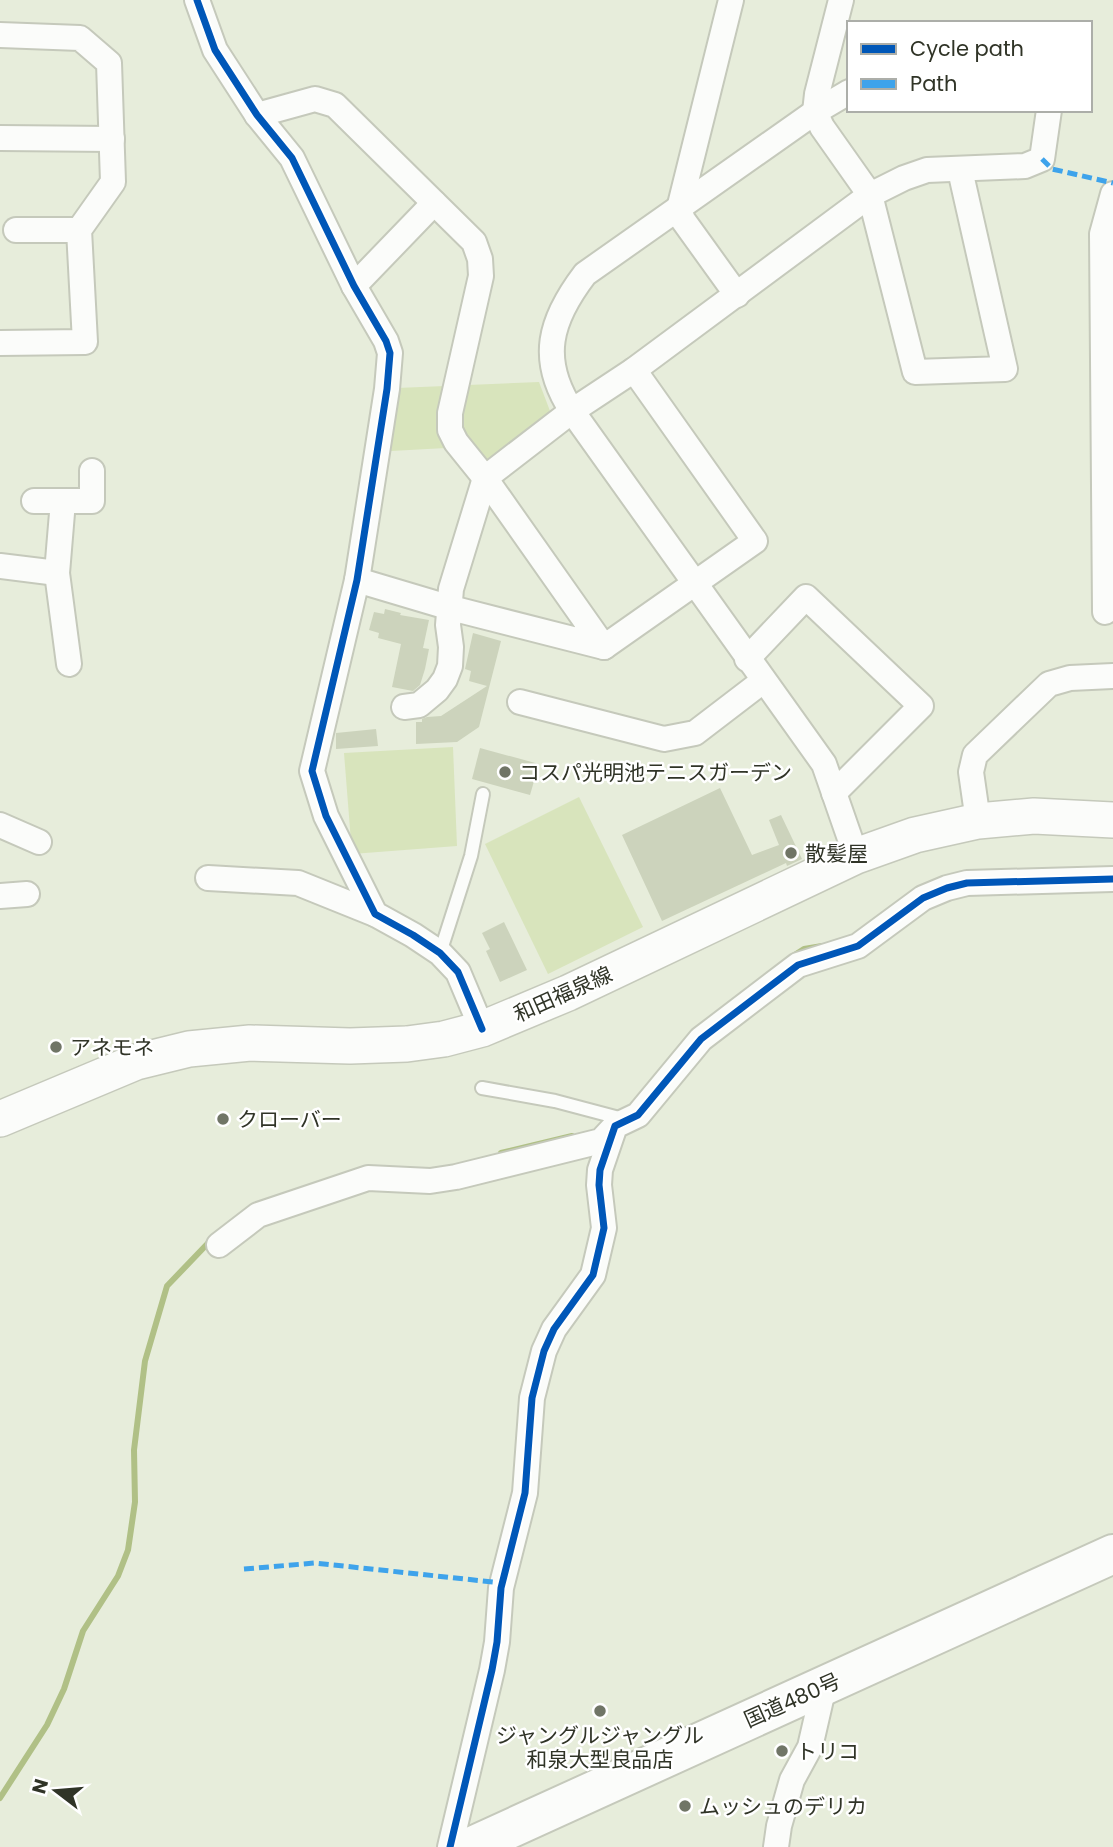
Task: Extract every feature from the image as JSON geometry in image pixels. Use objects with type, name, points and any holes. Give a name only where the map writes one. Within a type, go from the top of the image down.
[{"type":"highway","name":"国道480号","points":[[470,1847],[1113,1554]]},
{"type":"main road","name":"和田福泉線","points":[[0,1119],[136,1062],[189,1049],[250,1043],[350,1046],[407,1044],[444,1039],[482,1028],[568,993],[856,856],[915,835],[978,821],[1034,816],[1113,820]]},
{"type":"street","points":[[197,0],[215,50],[257,115],[292,158],[390,353],[387,389],[357,580],[312,771],[326,816],[375,914]]},
{"type":"street","points":[[731,0],[679,209],[683,220],[737,295]]},
{"type":"street","points":[[841,0],[815,111],[822,127],[870,195],[915,372],[1005,369],[960,170]]},
{"type":"street","points":[[0,36],[80,38],[109,63],[113,182],[79,230],[85,342],[0,343]]},
{"type":"street","points":[[847,93],[815,111],[586,274],[564,304],[555,328],[552,354],[560,393],[694,585],[824,764],[856,856]]},
{"type":"street","points":[[257,115],[315,99],[335,105],[474,242],[480,259],[481,276],[450,413],[450,430],[604,647]]},
{"type":"street","points":[[404,707],[419,705],[437,690],[450,666],[448,625],[451,589],[485,478],[572,411],[634,370],[870,195],[927,170],[1025,166],[1042,159],[1049,112]]},
{"type":"street","points":[[0,138],[112,139]]},
{"type":"street","points":[[1105,612],[1095,580],[1093,469],[1108,368],[1102,234],[1113,194]]},
{"type":"street","points":[[354,286],[434,202]]},
{"type":"street","points":[[16,230],[79,230]]},
{"type":"street","points":[[357,580],[451,608],[604,647],[755,541],[634,370]]},
{"type":"street","points":[[34,501],[92,501],[92,471]]},
{"type":"street","points":[[63,501],[57,573],[73,647]]},
{"type":"street","points":[[0,566],[57,573]]},
{"type":"street","points":[[747,659],[806,597],[921,706],[834,793]]},
{"type":"street","points":[[978,821],[971,772],[975,755],[1049,684],[1070,678],[1113,676]]},
{"type":"street","points":[[520,702],[664,740],[695,733],[763,681]]},
{"type":"street","points":[[0,825],[39,842]]},
{"type":"street","points":[[208,878],[298,883],[375,914],[440,953],[458,972],[482,1028]]},
{"type":"street","points":[[219,1245],[258,1215],[368,1178],[430,1181],[456,1177],[601,1141],[621,1123],[638,1115],[701,1039],[798,965],[858,946],[923,898],[947,888],[967,883],[1113,879]]},
{"type":"street","points":[[0,896],[27,894]]},
{"type":"street","points":[[450,1847],[492,1670],[501,1588],[525,1493],[532,1398],[544,1351],[554,1329],[593,1275],[604,1228],[600,1170],[621,1123]]},
{"type":"street","points":[[776,1847],[792,1780],[810,1747],[824,1686]]},
{"type":"lane","points":[[440,953],[471,856],[483,794]]},
{"type":"lane","points":[[482,1088],[555,1101],[621,1123]]},
{"type":"green space","points":[[539,382],[550,411],[548,421],[490,460],[484,459],[469,440],[463,425],[468,385]]},
{"type":"green space","points":[[445,386],[446,448],[391,451],[397,388]]},
{"type":"green space","points":[[453,747],[457,846],[352,854],[344,753]]},
{"type":"green space","points":[[579,797],[643,927],[548,974],[485,844]]},
{"type":"building","points":[[385,609],[401,613],[400,615],[429,620],[423,648],[429,649],[425,669],[420,685],[413,691],[392,687],[401,644],[378,638],[379,633],[369,630],[374,612],[384,614]]},
{"type":"building","points":[[473,633],[501,641],[479,727],[457,742],[416,744],[416,722],[422,722],[422,719],[427,717],[441,716],[487,686],[469,681],[471,671],[465,669]]},
{"type":"building","points":[[376,729],[378,746],[336,749],[336,733]]},
{"type":"building","name":"コスパ光明池テニスガーデン","points":[[480,748],[539,764],[530,795],[472,779]]},
{"type":"building","points":[[720,788],[752,855],[779,845],[769,820],[781,815],[802,859],[787,866],[786,863],[662,921],[622,835]]},
{"type":"building","points":[[504,922],[527,970],[500,982],[486,951],[490,949],[482,933]]},
{"type":"waterway","points":[[793,956],[804,949],[822,946]]},
{"type":"waterway","points":[[501,1153],[572,1136]]},
{"type":"waterway","points":[[0,1798],[47,1725],[64,1689],[83,1631],[118,1576],[128,1550],[135,1502],[134,1450],[145,1361],[167,1286],[212,1239]]},
{"type":"marked path","points":[[1042,159],[1052,169],[1113,183]]},
{"type":"marked path","points":[[244,1569],[315,1563],[502,1583]]},
{"type":"cycle path","points":[[197,0],[215,50],[257,115],[292,158],[390,353],[387,389],[357,580],[312,771],[326,816],[375,914],[440,953],[458,972],[482,1029]]},
{"type":"cycle path","points":[[450,1847],[492,1670],[501,1588],[525,1493],[532,1398],[544,1351],[554,1329],[593,1275],[604,1228],[600,1170],[615,1126],[638,1115],[701,1039],[798,965],[858,946],[923,898],[967,883],[1113,879]]},
{"type":"place","name":"コスパ光明池テニスガーデン","points":[[505,772]]},
{"type":"place","name":"散髪屋","points":[[791,853]]},
{"type":"place","name":"アネモネ","points":[[56,1047]]},
{"type":"place","name":"クローバー","points":[[223,1119]]},
{"type":"place","name":"ジャングルジャングル 和泉大型良品店","points":[[600,1711]]},
{"type":"place","name":"トリコ","points":[[782,1751]]},
{"type":"place","name":"ムッシュのデリカ","points":[[685,1806]]}]
